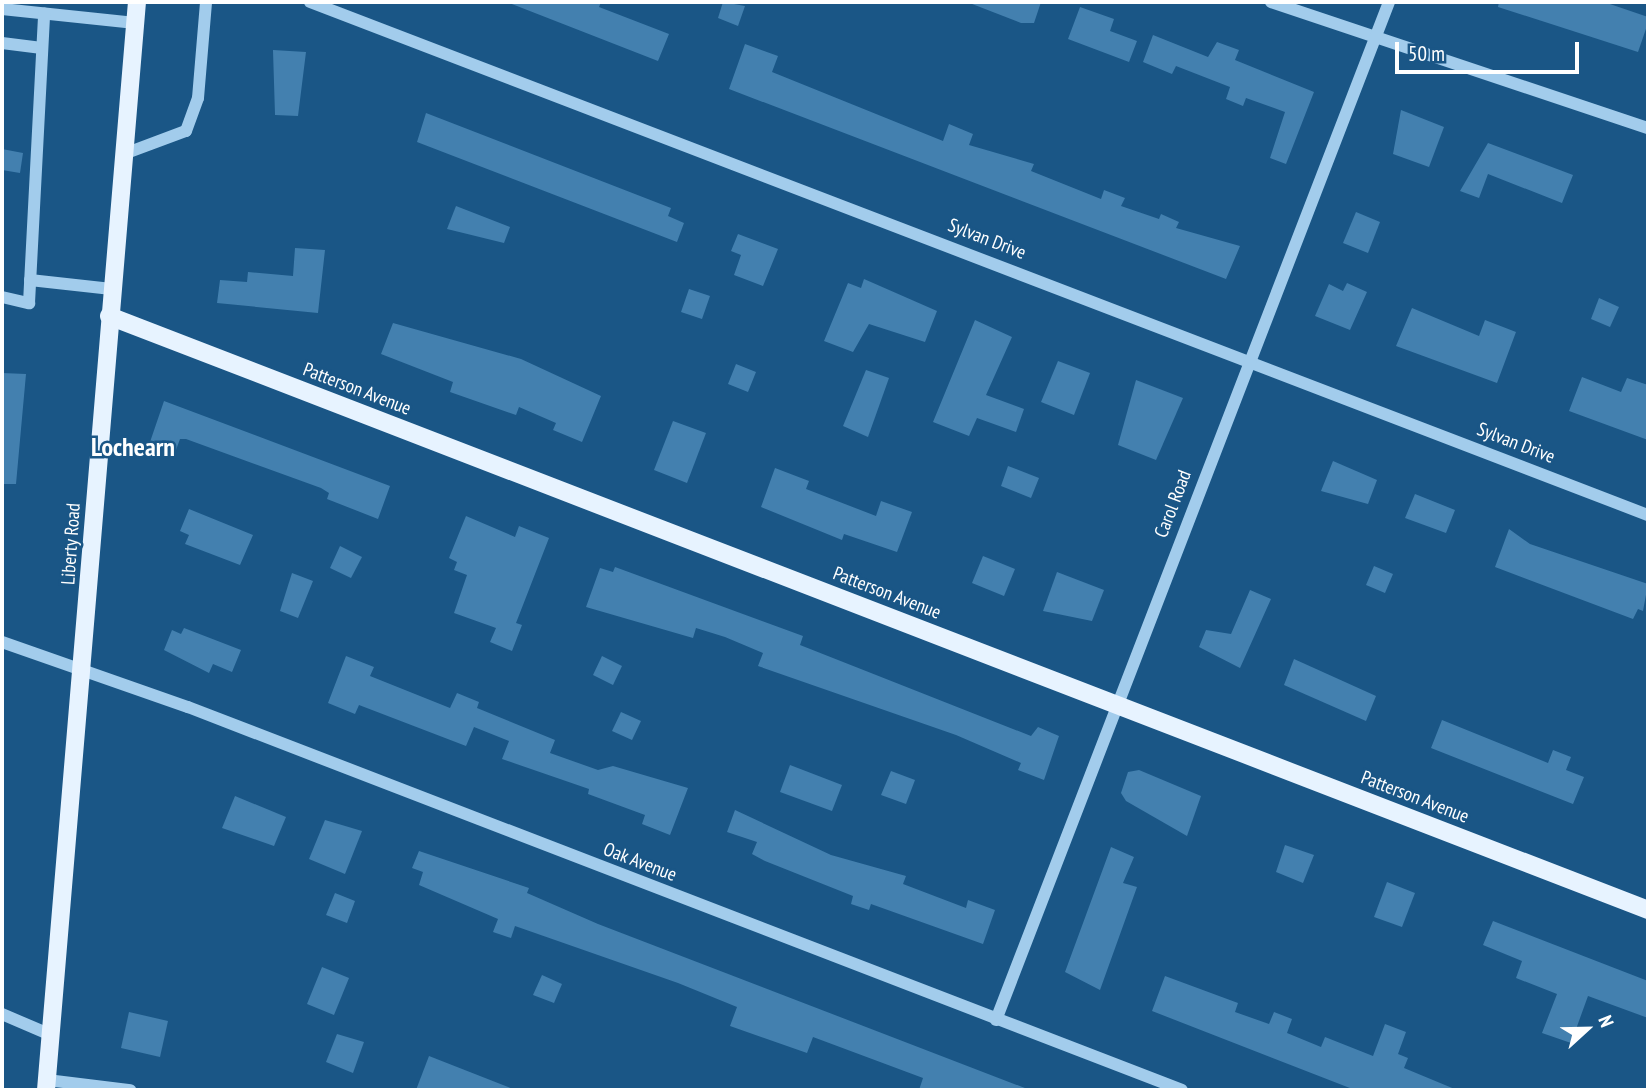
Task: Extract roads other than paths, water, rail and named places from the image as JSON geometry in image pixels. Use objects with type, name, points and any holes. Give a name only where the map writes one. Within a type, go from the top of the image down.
[{"type":"main road","name":"Liberty Road","points":[[47,1085],[137,2]]},
{"type":"main road","name":"Patterson Avenue","points":[[109,316],[1648,910]]},
{"type":"street","points":[[124,154],[176,138],[189,124],[198,98],[206,2]]},
{"type":"street","name":"Sylvan Drive","points":[[310,2],[1648,515]]},
{"type":"street","points":[[1271,2],[1374,40],[1648,128]]},
{"type":"street","name":"Carol Road","points":[[996,1020],[1388,2]]},
{"type":"street","points":[[2,9],[135,23]]},
{"type":"street","points":[[2,298],[29,303],[44,13]]},
{"type":"street","points":[[2,43],[42,48]]},
{"type":"street","points":[[30,280],[112,289]]},
{"type":"street","name":"Oak Avenue","points":[[2,642],[1182,1090]]},
{"type":"street","points":[[2,1014],[51,1035]]},
{"type":"street","points":[[47,1085],[130,1090]]},
{"type":"district","name":"Lochearn","points":[[133,447]]}]
